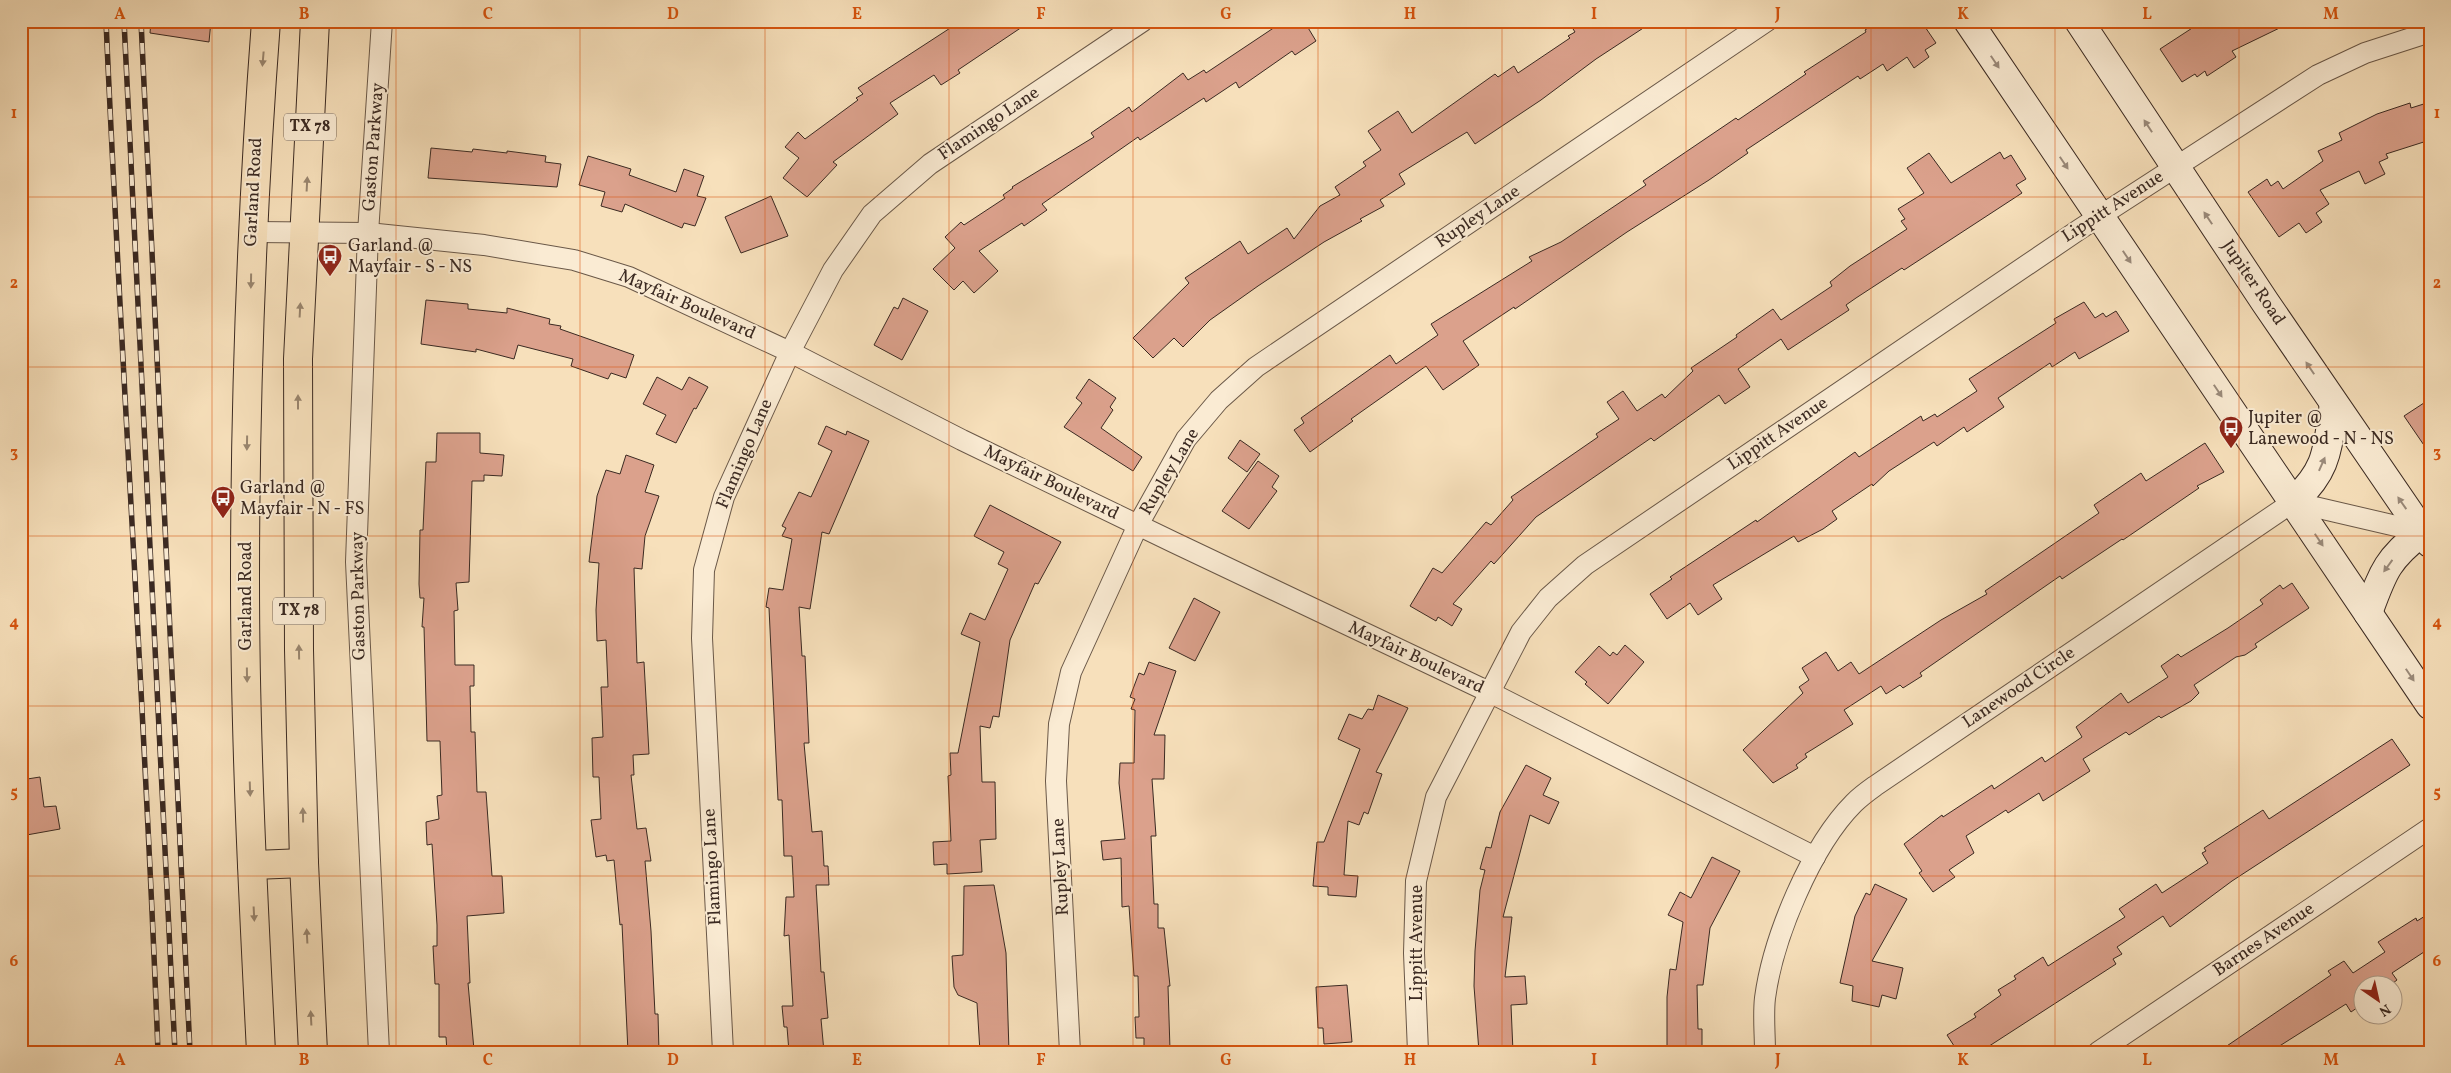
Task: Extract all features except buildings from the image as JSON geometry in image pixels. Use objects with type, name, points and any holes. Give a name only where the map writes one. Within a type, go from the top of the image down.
[{"type":"main road","name":"Garland Road","points":[[261,1052],[252,865],[245,580],[252,232],[266,21]]},
{"type":"main road","name":"TX 78","points":[[313,1052],[304,863],[299,640],[298,359],[316,21]]},
{"type":"main road","points":[[1968,21],[2430,705]]},
{"type":"main road","name":"Jupiter Road","points":[[2079,21],[2334,404],[2427,534]]},
{"type":"main road","points":[[2294,502],[2312,485],[2326,458],[2334,404]]},
{"type":"main road","points":[[2368,613],[2384,571],[2401,548],[2427,534]]},
{"type":"main road","points":[[252,865],[304,863]]},
{"type":"street","name":"Gaston Parkway","points":[[378,1052],[356,562],[368,233],[382,21]]},
{"type":"street","name":"Flamingo Lane","points":[[723,1052],[702,638],[704,570],[724,497],[790,352],[834,270],[872,214],[930,164],[1143,21]]},
{"type":"street","name":"Rupley Lane","points":[[1070,1052],[1056,781],[1059,724],[1071,672],[1138,525],[1186,439],[1219,400],[1256,367],[1767,21]]},
{"type":"street","name":"Lippitt Avenue","points":[[1418,1052],[1414,953],[1416,881],[1436,797],[1521,632],[1548,598],[1585,565],[2099,216],[2318,75],[2365,53],[2430,32]]},
{"type":"street","name":"Mayfair Boulevard","points":[[252,232],[368,233],[484,245],[574,260],[629,277],[790,352],[962,440],[1489,692],[1815,857]]},
{"type":"street","points":[[2294,502],[2427,534]]},
{"type":"street","name":"Lanewood Circle","points":[[1765,1052],[1765,999],[1774,956],[1792,905],[1815,857],[1835,825],[1854,802],[2294,502]]},
{"type":"street","name":"Barnes Avenue","points":[[2098,1052],[2430,828]]},
{"type":"railway","points":[[106,21],[153,923],[158,1052]]},
{"type":"railway","points":[[124,21],[175,1052]]},
{"type":"railway","points":[[141,21],[190,1052]]},
{"type":"place","name":"Garland @ Mayfair - S - NS","points":[[330,277]]},
{"type":"place","name":"Jupiter @ Lanewood - N - NS","points":[[2231,449]]},
{"type":"place","name":"Garland @ Mayfair - N - FS","points":[[223,519]]}]
